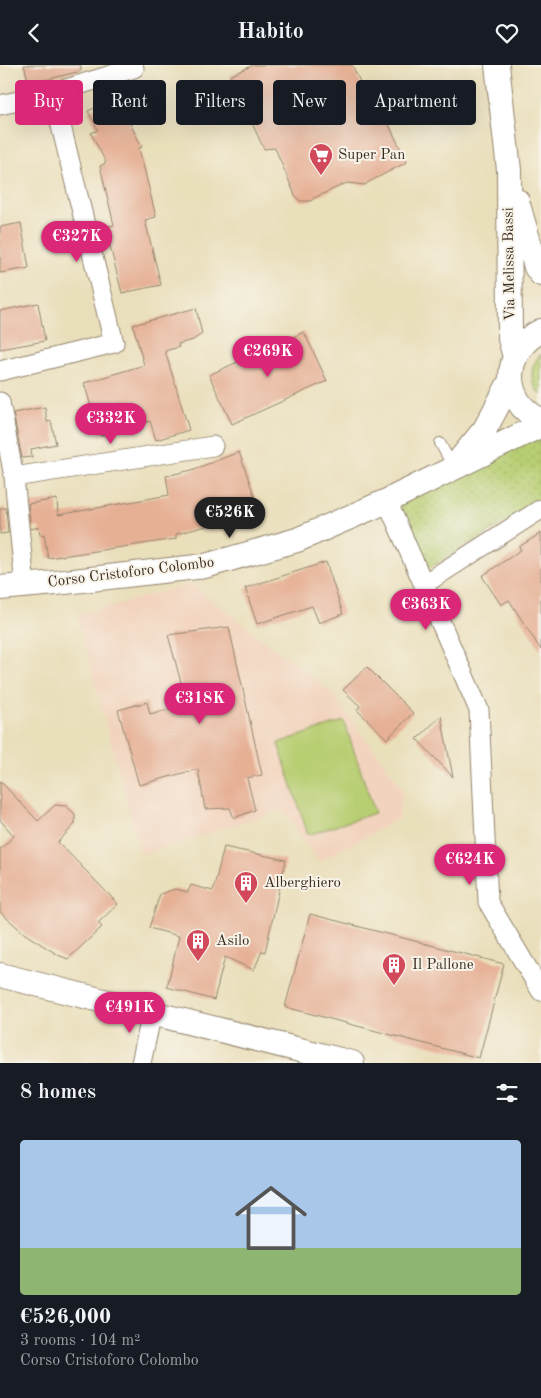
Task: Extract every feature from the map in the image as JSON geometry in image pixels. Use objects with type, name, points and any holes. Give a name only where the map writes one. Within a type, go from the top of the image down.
[{"type":"street","name":"Via Melissa Bassi","points":[[497,65],[509,170],[510,339],[515,357]]},
{"type":"street","points":[[83,84],[134,69]]},
{"type":"street","points":[[0,105],[15,102]]},
{"type":"street","points":[[0,371],[114,343],[61,125]]},
{"type":"street","name":"Via Melissa Bassi","points":[[509,170],[536,267],[541,274]]},
{"type":"street","name":"Corso Cristoforo Colombo","points":[[454,468],[485,429],[511,380],[512,363],[519,348],[531,336],[541,331]]},
{"type":"street","points":[[511,380],[514,394],[522,407],[533,417],[541,420]]},
{"type":"street","points":[[0,402],[14,477],[25,586]]},
{"type":"street","name":"Corso Cristoforo Colombo","points":[[0,588],[205,566],[297,540],[387,501],[541,425]]},
{"type":"street","points":[[14,477],[213,446]]},
{"type":"street","points":[[387,501],[479,710],[488,902],[541,991]]},
{"type":"street","points":[[424,584],[541,509]]},
{"type":"street","points":[[0,975],[352,1063]]},
{"type":"street","points":[[141,1063],[152,1013]]},
{"type":"lane","points":[[440,443],[454,468]]},
{"type":"shaded area","points":[[191,584],[331,692],[403,789],[398,819],[319,862],[282,810],[141,855],[77,615]]},
{"type":"green space","points":[[541,354],[541,395],[534,386],[532,375],[534,364]]},
{"type":"green space","points":[[541,429],[541,501],[426,570],[396,503]]},
{"type":"green space","points":[[344,721],[375,813],[308,835],[278,743]]},
{"type":"building","points":[[24,65],[81,65],[81,71],[45,80],[28,80]]},
{"type":"building","points":[[253,65],[352,65],[359,80],[356,80],[356,125],[389,125],[407,162],[365,185],[347,183],[311,201],[300,201],[295,195],[275,148],[264,149],[253,125],[263,125],[263,80],[232,80],[230,76]]},
{"type":"building","points":[[93,109],[93,120],[88,111]]},
{"type":"building","points":[[95,125],[131,125],[142,147],[139,148],[156,217],[145,220],[161,285],[122,293],[105,227],[114,225],[100,166],[106,163],[91,133],[98,130]]},
{"type":"building","points":[[21,223],[29,268],[0,273],[0,227]]},
{"type":"building","points":[[38,303],[45,341],[0,349],[0,311]]},
{"type":"building","points":[[196,308],[202,334],[193,340],[178,344],[179,347],[165,351],[189,430],[156,440],[150,421],[100,436],[84,383],[144,365],[133,325]]},
{"type":"building","points":[[304,332],[327,381],[232,424],[209,375]]},
{"type":"building","points":[[45,407],[47,422],[51,421],[56,444],[31,449],[32,457],[22,458],[13,413]]},
{"type":"building","points":[[239,452],[260,512],[176,534],[176,539],[48,558],[44,534],[40,535],[39,527],[31,529],[28,504],[57,499],[58,515],[169,495],[166,476],[192,470]]},
{"type":"building","points":[[0,508],[6,508],[8,533],[0,534]]},
{"type":"building","points":[[541,533],[541,650],[509,600],[501,605],[482,576],[521,550],[519,547]]},
{"type":"building","points":[[326,562],[343,614],[319,623],[312,606],[257,624],[245,588]]},
{"type":"building","points":[[229,627],[262,775],[247,778],[255,810],[234,818],[230,808],[205,809],[198,769],[139,785],[118,710],[147,702],[150,714],[187,704],[168,635]]},
{"type":"building","points":[[367,667],[413,713],[387,739],[357,710],[360,706],[343,690]]},
{"type":"building","points":[[441,716],[453,777],[417,739]]},
{"type":"building","points":[[0,781],[38,821],[55,805],[66,806],[75,814],[75,824],[58,842],[118,904],[98,923],[102,927],[68,959],[58,955],[25,934],[0,912],[0,849],[14,836],[0,820]]},
{"type":"building","points":[[224,847],[286,860],[265,952],[262,951],[254,970],[225,957],[214,1000],[167,987],[179,936],[149,928],[160,894],[175,889],[188,892],[191,885],[213,891]]},
{"type":"building","name":"Il Pallone","points":[[310,914],[504,964],[479,1058],[285,1007]]},
{"type":"place","name":"Super Pan","points":[[321,176]]},
{"type":"place","name":"Alberghiero","points":[[246,904]]},
{"type":"place","name":"Asilo","points":[[198,962]]},
{"type":"place","name":"Il Pallone","points":[[394,986]]}]
